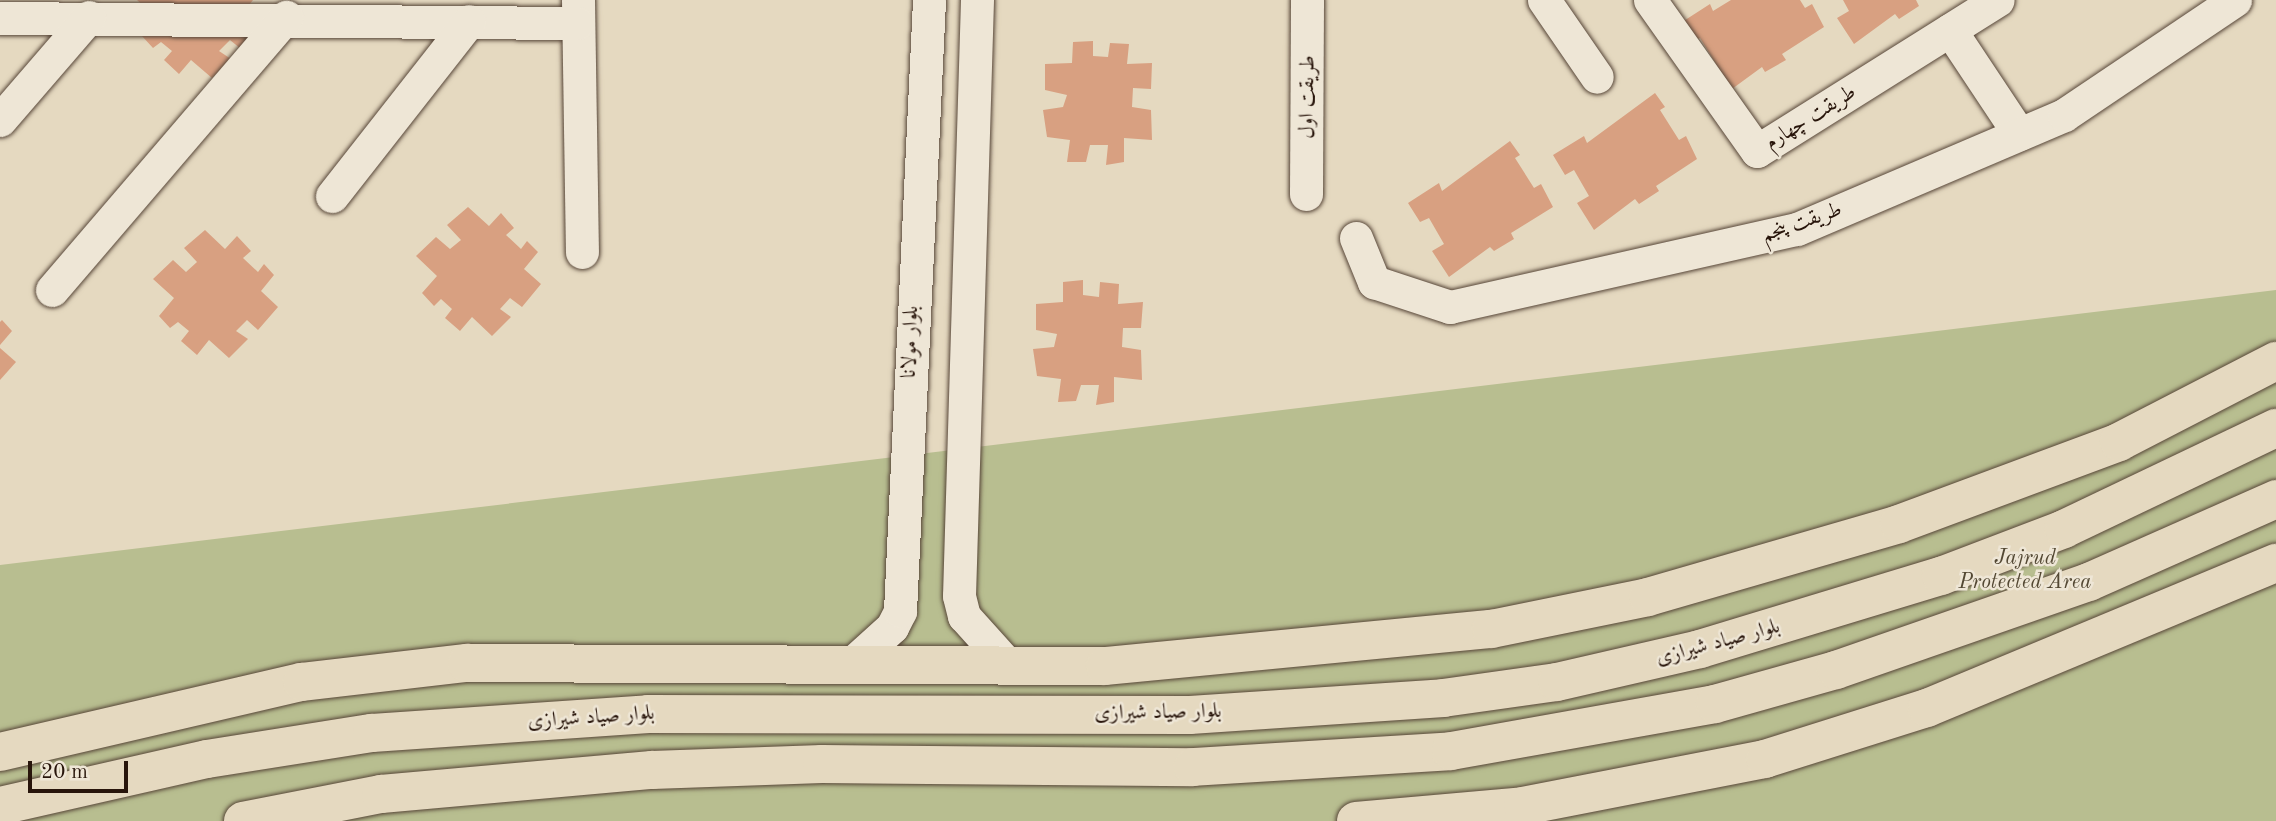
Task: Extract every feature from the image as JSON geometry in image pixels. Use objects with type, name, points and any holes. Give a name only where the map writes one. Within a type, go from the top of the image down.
[{"type":"main road","points":[[0,752],[302,682],[467,663],[1105,666],[1334,648],[1491,629],[1648,597],[2007,486],[2119,442],[2276,361]]},
{"type":"main road","name":"بلوار صیاد شیرازی","points":[[0,806],[207,759],[372,733],[648,714],[1190,715],[1443,698],[1557,682],[1700,649],[1941,576],[2076,524],[2276,428]]},
{"type":"main road","points":[[243,821],[381,794],[652,770],[822,764],[1193,767],[1465,749],[1715,705],[1836,670],[2090,582],[2276,499]]},
{"type":"main road","points":[[1356,821],[1523,806],[1765,759],[1952,699],[2276,563]]},
{"type":"street","name":"بلوار مولانا","points":[[850,665],[892,627],[900,611],[929,0]]},
{"type":"street","points":[[977,0],[959,596],[964,616],[1010,667]]},
{"type":"street","name":"طریقت اول","points":[[1306,194],[1307,0]]},
{"type":"street","points":[[1544,0],[1597,77]]},
{"type":"street","name":"طریقت چهارم","points":[[1650,0],[1758,151],[1998,0]]},
{"type":"street","name":"طریقت پنجم","points":[[1356,238],[1374,282],[1450,306],[1797,229],[2064,115],[2235,0]]},
{"type":"street","points":[[0,18],[286,17],[469,21],[577,12],[582,252]]},
{"type":"street","points":[[52,290],[286,17]]},
{"type":"street","points":[[0,120],[89,18]]},
{"type":"street","points":[[332,196],[469,21]]},
{"type":"street","points":[[1950,30],[2019,134]]},
{"type":"green space","name":"Jajrud Protected Area","points":[[2276,290],[2276,821],[0,821],[0,565]]},
{"type":"building","points":[[137,0],[253,0],[244,11],[261,26],[241,49],[230,40],[219,51],[231,59],[212,78],[191,60],[179,74],[164,60],[172,51],[161,42],[153,48],[142,36],[157,18]]},
{"type":"building","points":[[1731,0],[1800,0],[1805,8],[1812,4],[1824,27],[1782,54],[1786,60],[1765,72],[1762,67],[1721,97],[1703,72],[1716,64],[1700,38],[1691,43],[1679,24],[1710,4],[1713,11]]},
{"type":"building","points":[[1843,0],[1916,0],[1919,6],[1899,19],[1895,14],[1854,44],[1837,18],[1849,11]]},
{"type":"building","points":[[1093,41],[1093,56],[1108,57],[1110,43],[1129,44],[1127,64],[1152,63],[1151,89],[1133,88],[1132,107],[1151,110],[1152,140],[1124,138],[1124,162],[1106,165],[1108,145],[1090,145],[1086,162],[1067,162],[1070,140],[1047,137],[1043,110],[1063,107],[1067,95],[1045,90],[1045,64],[1072,63],[1073,42]]},
{"type":"building","points":[[1655,93],[1665,107],[1660,110],[1679,140],[1686,136],[1697,159],[1656,186],[1659,191],[1639,204],[1635,199],[1594,230],[1577,203],[1589,196],[1574,170],[1565,175],[1553,155],[1584,136],[1587,143]]},
{"type":"building","points":[[1510,141],[1520,155],[1515,158],[1534,188],[1541,184],[1553,207],[1511,233],[1514,239],[1494,251],[1490,247],[1449,277],[1432,251],[1444,244],[1429,218],[1420,222],[1408,203],[1439,183],[1442,191]]},
{"type":"building","points":[[468,207],[489,226],[501,213],[514,228],[506,235],[521,249],[527,241],[538,252],[524,269],[541,284],[522,307],[510,298],[500,309],[511,317],[492,336],[472,317],[460,331],[445,318],[452,309],[441,299],[434,306],[422,293],[437,276],[416,256],[436,237],[450,249],[461,240],[447,225]]},
{"type":"building","points":[[205,230],[225,249],[237,236],[251,251],[243,258],[258,272],[264,264],[274,275],[261,291],[278,307],[258,330],[247,320],[236,331],[248,339],[229,358],[209,340],[197,355],[181,341],[189,331],[178,322],[170,328],[159,316],[174,298],[153,279],[173,260],[186,272],[197,262],[184,248]]},
{"type":"building","points":[[1083,280],[1083,295],[1099,297],[1100,282],[1119,284],[1118,304],[1143,302],[1141,328],[1123,328],[1122,347],[1141,350],[1142,380],[1114,377],[1114,402],[1096,405],[1099,385],[1081,385],[1076,401],[1058,402],[1061,379],[1037,376],[1033,349],[1054,347],[1057,334],[1036,330],[1036,304],[1063,302],[1063,282]]},
{"type":"building","points":[[2,320],[12,331],[0,345],[0,322]]},
{"type":"building","points":[[0,348],[16,362],[0,380]]}]
